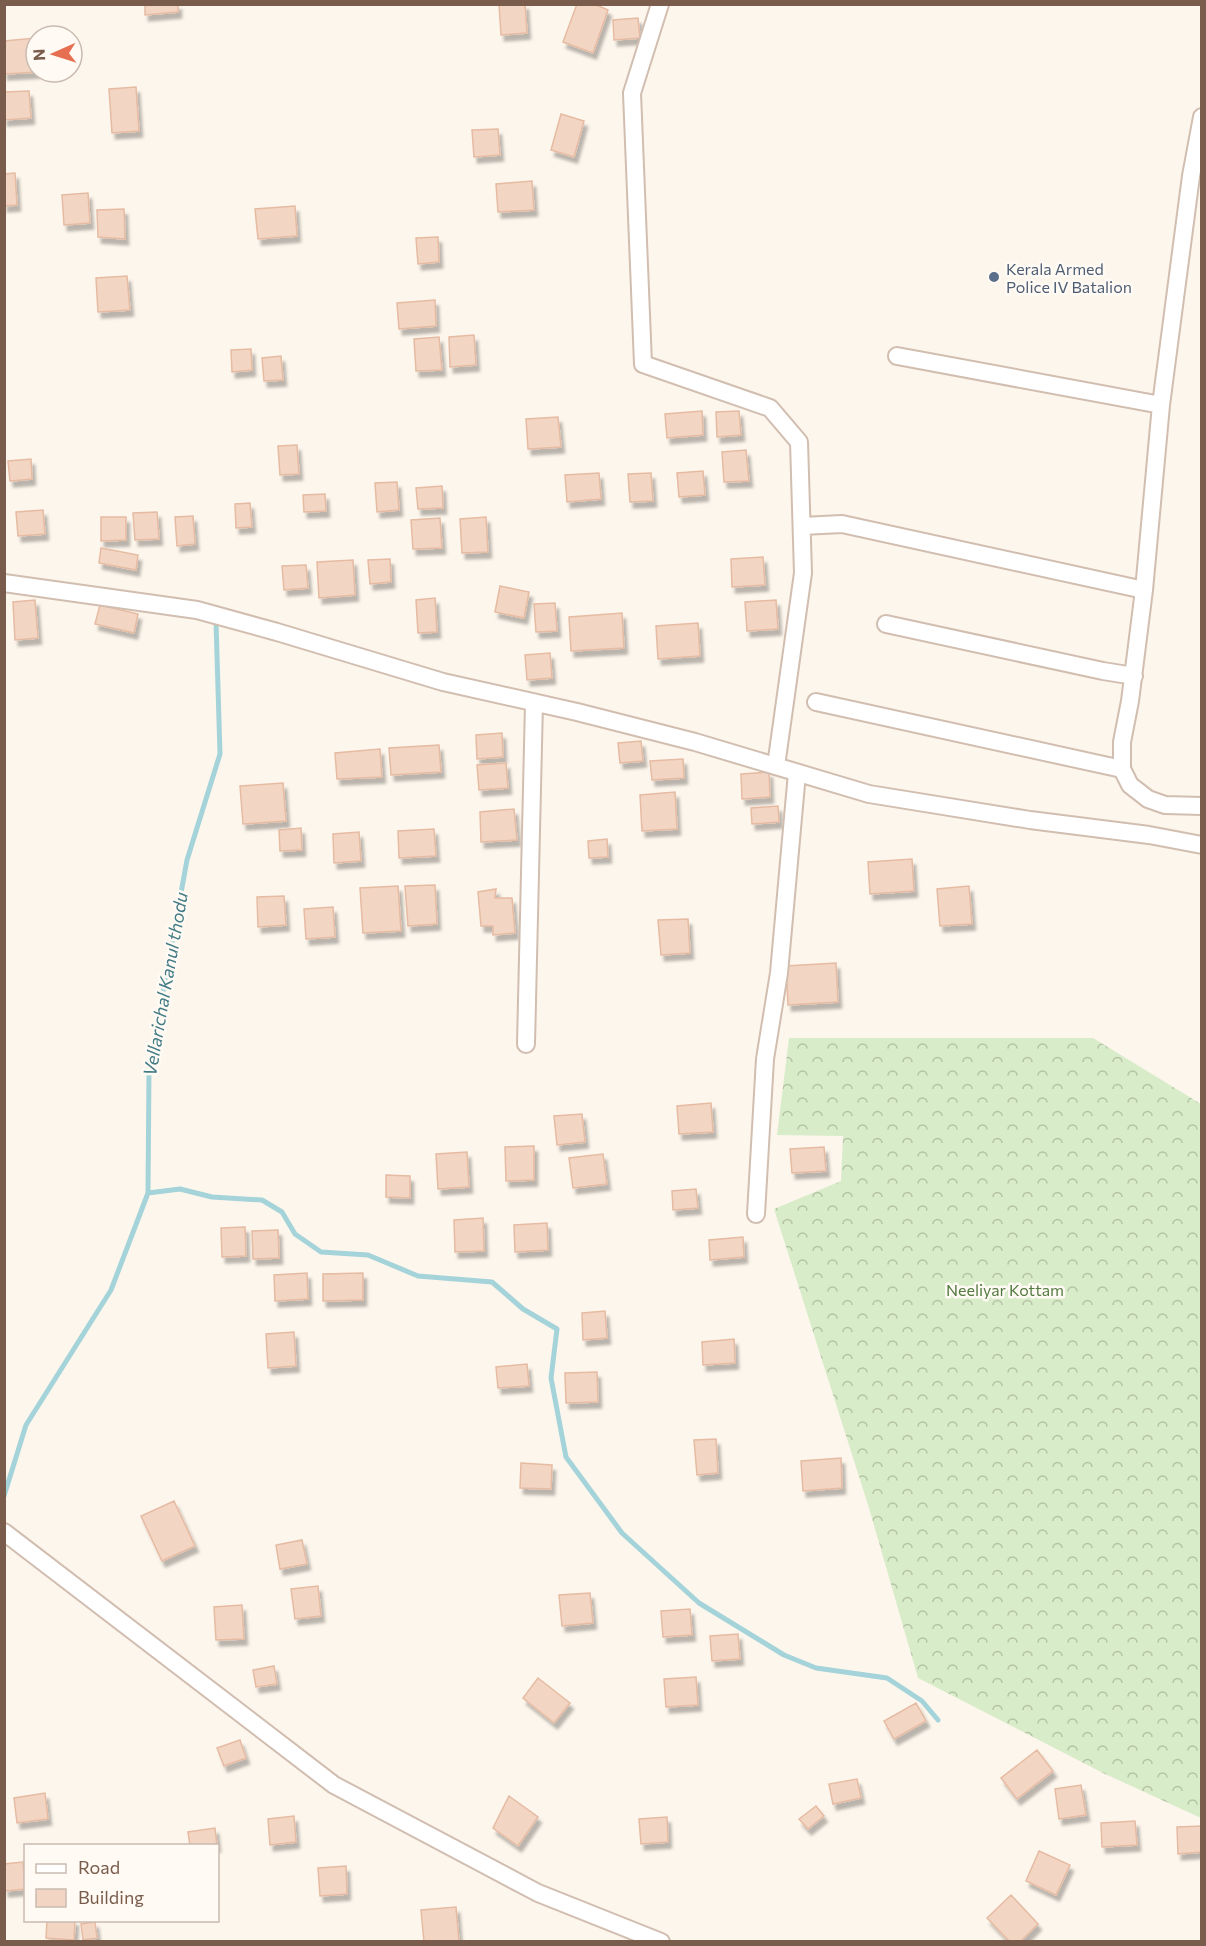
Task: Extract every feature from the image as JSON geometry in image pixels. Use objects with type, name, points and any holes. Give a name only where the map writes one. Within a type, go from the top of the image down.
[{"type":"street","points":[[660,4],[632,93],[643,364],[770,408],[800,442],[803,573],[776,766]]},
{"type":"street","points":[[1202,117],[1191,176],[1161,405],[1144,591],[1134,676],[1122,742],[1122,769],[1130,785],[1148,799],[1165,804],[1202,806]]},
{"type":"street","points":[[897,356],[1161,405]]},
{"type":"street","points":[[802,526],[842,524],[1144,591]]},
{"type":"street","points":[[4,584],[197,610],[443,682],[695,742],[869,794],[1030,820],[1149,835],[1202,845]]},
{"type":"street","points":[[886,624],[1134,676]]},
{"type":"street","points":[[816,702],[1122,769]]},
{"type":"street","points":[[526,1044],[534,703]]},
{"type":"street","points":[[756,1214],[765,1059],[779,973],[797,772]]},
{"type":"street","points":[[4,1533],[334,1785],[538,1893],[661,1941]]},
{"type":"green space","name":"Neeliyar Kottam","points":[[789,1038],[1093,1038],[1201,1104],[1201,1818],[1103,1773],[918,1678],[869,1508],[774,1209],[841,1181],[843,1136],[777,1135]]},
{"type":"building","points":[[145,4],[178,4],[178,12],[145,15]]},
{"type":"building","points":[[499,4],[525,4],[527,33],[501,35]]},
{"type":"building","points":[[577,4],[594,4],[608,10],[593,53],[563,42]]},
{"type":"building","points":[[638,18],[640,38],[614,40],[613,20]]},
{"type":"building","points":[[24,39],[24,73],[4,74],[4,41]]},
{"type":"building","points":[[136,87],[139,131],[112,133],[109,89]]},
{"type":"building","points":[[29,91],[31,118],[4,120],[4,92]]},
{"type":"building","points":[[561,114],[584,121],[574,157],[551,150]]},
{"type":"building","points":[[498,129],[500,155],[474,157],[472,130]]},
{"type":"building","points":[[15,173],[17,205],[4,206],[4,174]]},
{"type":"building","points":[[532,181],[534,210],[498,212],[496,184]]},
{"type":"building","points":[[88,193],[90,223],[64,225],[62,195]]},
{"type":"building","points":[[295,206],[297,236],[258,239],[255,209]]},
{"type":"building","points":[[124,209],[125,239],[98,237],[97,210]]},
{"type":"building","points":[[438,237],[439,262],[418,264],[416,238]]},
{"type":"building","points":[[127,276],[130,310],[98,312],[96,278]]},
{"type":"building","points":[[435,300],[436,326],[399,329],[397,303]]},
{"type":"building","points":[[474,335],[476,365],[450,367],[449,337]]},
{"type":"building","points":[[439,337],[442,370],[416,371],[414,339]]},
{"type":"building","points":[[251,349],[252,370],[232,372],[231,350]]},
{"type":"building","points":[[281,356],[283,380],[264,381],[262,358]]},
{"type":"building","points":[[702,411],[703,435],[667,438],[665,414]]},
{"type":"building","points":[[739,411],[741,435],[717,437],[716,412]]},
{"type":"building","points":[[558,417],[561,447],[528,449],[526,419]]},
{"type":"building","points":[[297,445],[299,474],[280,475],[278,446]]},
{"type":"building","points":[[746,450],[749,481],[724,482],[722,452]]},
{"type":"building","points":[[31,459],[32,479],[10,481],[8,461]]},
{"type":"building","points":[[703,471],[705,495],[679,497],[677,473]]},
{"type":"building","points":[[599,473],[601,499],[567,502],[565,475]]},
{"type":"building","points":[[651,473],[653,501],[630,502],[628,474]]},
{"type":"building","points":[[397,482],[399,510],[377,512],[375,483]]},
{"type":"building","points":[[442,486],[443,508],[418,509],[416,488]]},
{"type":"building","points":[[325,494],[326,511],[304,512],[303,495]]},
{"type":"building","points":[[250,503],[252,527],[236,528],[235,504]]},
{"type":"building","points":[[43,510],[45,534],[18,536],[16,512]]},
{"type":"building","points":[[157,512],[159,539],[135,540],[133,513]]},
{"type":"building","points":[[193,516],[195,544],[177,546],[175,517]]},
{"type":"building","points":[[101,517],[126,517],[126,540],[101,541]]},
{"type":"building","points":[[486,517],[488,552],[462,553],[460,519]]},
{"type":"building","points":[[440,518],[442,548],[413,549],[411,520]]},
{"type":"building","points":[[101,548],[138,555],[136,570],[99,563]]},
{"type":"building","points":[[763,557],[765,585],[732,587],[731,559]]},
{"type":"building","points":[[390,559],[391,582],[370,584],[368,560]]},
{"type":"building","points":[[353,560],[355,595],[319,598],[317,562]]},
{"type":"building","points":[[306,565],[308,588],[284,590],[282,566]]},
{"type":"building","points":[[500,586],[529,592],[524,618],[495,612]]},
{"type":"building","points":[[435,598],[437,632],[418,633],[416,600]]},
{"type":"building","points":[[35,600],[38,638],[15,640],[13,602]]},
{"type":"building","points":[[776,600],[778,629],[747,631],[745,602]]},
{"type":"building","points":[[555,603],[557,631],[536,632],[534,604]]},
{"type":"building","points":[[100,605],[138,614],[134,633],[95,624]]},
{"type":"building","points":[[622,613],[624,648],[571,651],[569,617]]},
{"type":"building","points":[[698,623],[700,656],[658,659],[656,626]]},
{"type":"building","points":[[550,653],[552,678],[527,680],[525,655]]},
{"type":"building","points":[[502,733],[503,757],[477,759],[476,735]]},
{"type":"building","points":[[641,741],[643,761],[620,763],[618,743]]},
{"type":"building","points":[[439,745],[441,772],[391,775],[389,748]]},
{"type":"building","points":[[380,749],[382,777],[337,779],[335,753]]},
{"type":"building","points":[[683,759],[684,778],[652,780],[650,761]]},
{"type":"building","points":[[506,763],[508,788],[479,790],[477,765]]},
{"type":"building","points":[[769,772],[770,797],[742,799],[741,774]]},
{"type":"building","points":[[283,783],[286,821],[243,824],[240,786]]},
{"type":"building","points":[[675,792],[677,829],[642,831],[640,795]]},
{"type":"building","points":[[778,806],[779,822],[752,824],[751,808]]},
{"type":"building","points":[[514,809],[517,840],[481,842],[480,812]]},
{"type":"building","points":[[301,828],[302,850],[280,851],[279,830]]},
{"type":"building","points":[[434,829],[436,856],[399,858],[398,831]]},
{"type":"building","points":[[359,832],[361,861],[334,863],[333,834]]},
{"type":"building","points":[[607,839],[608,857],[589,858],[588,841]]},
{"type":"building","points":[[912,859],[914,891],[870,894],[868,862]]},
{"type":"building","points":[[435,885],[437,924],[408,926],[405,886]]},
{"type":"building","points":[[398,886],[401,931],[363,933],[360,888]]},
{"type":"building","points":[[969,886],[972,924],[940,926],[937,889]]},
{"type":"building","points":[[496,889],[495,898],[512,898],[515,933],[493,935],[493,926],[481,926],[478,892]]},
{"type":"building","points":[[284,896],[286,925],[258,927],[257,897]]},
{"type":"building","points":[[333,907],[335,937],[306,939],[304,909]]},
{"type":"building","points":[[688,919],[690,953],[661,955],[658,920]]},
{"type":"building","points":[[836,963],[838,1002],[788,1005],[786,966]]},
{"type":"building","points":[[711,1103],[713,1132],[679,1134],[677,1106]]},
{"type":"building","points":[[582,1114],[585,1142],[557,1145],[554,1116]]},
{"type":"building","points":[[534,1146],[534,1180],[506,1181],[505,1147]]},
{"type":"building","points":[[824,1147],[826,1171],[792,1173],[790,1149]]},
{"type":"building","points":[[467,1152],[469,1187],[438,1189],[436,1154]]},
{"type":"building","points":[[603,1154],[607,1184],[573,1188],[569,1158]]},
{"type":"building","points":[[386,1175],[410,1176],[410,1198],[386,1197]]},
{"type":"building","points":[[696,1189],[698,1208],[673,1210],[672,1191]]},
{"type":"building","points":[[483,1218],[484,1251],[455,1252],[454,1220]]},
{"type":"building","points":[[547,1223],[548,1250],[515,1252],[514,1225]]},
{"type":"building","points":[[245,1227],[246,1256],[222,1257],[221,1228]]},
{"type":"building","points":[[278,1230],[279,1258],[253,1259],[252,1231]]},
{"type":"building","points":[[743,1237],[744,1257],[710,1260],[709,1240]]},
{"type":"building","points":[[307,1273],[308,1299],[275,1301],[274,1275]]},
{"type":"building","points":[[363,1273],[363,1300],[323,1301],[323,1274]]},
{"type":"building","points":[[605,1311],[607,1338],[583,1340],[582,1313]]},
{"type":"building","points":[[294,1332],[296,1366],[268,1368],[266,1334]]},
{"type":"building","points":[[734,1339],[735,1363],[703,1365],[702,1342]]},
{"type":"building","points":[[527,1364],[529,1386],[498,1388],[496,1367]]},
{"type":"building","points":[[597,1372],[598,1402],[566,1403],[565,1373]]},
{"type":"building","points":[[716,1439],[718,1473],[697,1475],[694,1440]]},
{"type":"building","points":[[841,1458],[842,1488],[803,1491],[801,1461]]},
{"type":"building","points":[[521,1463],[552,1465],[551,1489],[520,1488]]},
{"type":"building","points":[[174,1501],[195,1546],[162,1561],[141,1516]]},
{"type":"building","points":[[302,1540],[307,1564],[280,1569],[276,1545]]},
{"type":"building","points":[[318,1586],[321,1616],[295,1619],[291,1589]]},
{"type":"building","points":[[590,1593],[593,1623],[562,1626],[559,1595]]},
{"type":"building","points":[[242,1605],[244,1639],[216,1640],[214,1607]]},
{"type":"building","points":[[690,1609],[692,1635],[663,1637],[661,1611]]},
{"type":"building","points":[[738,1634],[740,1659],[712,1661],[710,1636]]},
{"type":"building","points":[[274,1666],[277,1684],[256,1687],[253,1670]]},
{"type":"building","points":[[696,1677],[698,1705],[666,1707],[664,1679]]},
{"type":"building","points":[[538,1678],[570,1703],[554,1723],[523,1698]]},
{"type":"building","points":[[916,1703],[926,1721],[894,1739],[884,1721]]},
{"type":"building","points":[[240,1740],[246,1758],[224,1766],[217,1748]]},
{"type":"building","points":[[1037,1750],[1053,1771],[1017,1799],[1001,1778]]},
{"type":"building","points":[[857,1779],[861,1798],[833,1804],[829,1784]]},
{"type":"building","points":[[1081,1785],[1086,1815],[1059,1819],[1055,1789]]},
{"type":"building","points":[[45,1793],[48,1819],[17,1823],[14,1798]]},
{"type":"building","points":[[509,1796],[538,1817],[518,1846],[493,1828]]},
{"type":"building","points":[[816,1806],[824,1816],[808,1829],[799,1819]]},
{"type":"building","points":[[294,1816],[296,1842],[270,1845],[268,1819]]},
{"type":"building","points":[[667,1817],[668,1842],[641,1844],[639,1819]]},
{"type":"building","points":[[1135,1821],[1137,1845],[1102,1847],[1101,1823]]},
{"type":"building","points":[[1202,1826],[1202,1852],[1178,1854],[1177,1827]]},
{"type":"building","points":[[215,1828],[217,1844],[190,1844],[188,1832]]},
{"type":"building","points":[[1039,1851],[1070,1865],[1056,1895],[1026,1881]]},
{"type":"building","points":[[23,1862],[24,1889],[5,1891],[4,1864]]},
{"type":"building","points":[[346,1866],[347,1894],[320,1896],[318,1868]]},
{"type":"building","points":[[1011,1895],[1038,1924],[1020,1942],[1010,1942],[987,1918]]},
{"type":"building","points":[[456,1907],[459,1942],[424,1942],[421,1910]]},
{"type":"building","points":[[47,1922],[75,1922],[74,1940],[46,1938]]},
{"type":"building","points":[[95,1922],[97,1938],[83,1940],[81,1924]]},
{"type":"waterway","name":"Vellarichal Kanul thodu","points":[[4,1496],[26,1425],[111,1290],[148,1193],[149,1069],[187,860],[220,754],[216,622]]},
{"type":"waterway","points":[[148,1193],[180,1189],[212,1197],[262,1200],[282,1212],[295,1234],[321,1252],[368,1255],[418,1276],[492,1282],[523,1309],[557,1329],[551,1378],[566,1457],[622,1533],[699,1603],[784,1655],[816,1668],[887,1678],[922,1701],[938,1720]]},
{"type":"place","name":"Kerala Armed Police IV Batalion","points":[[994,277]]}]
